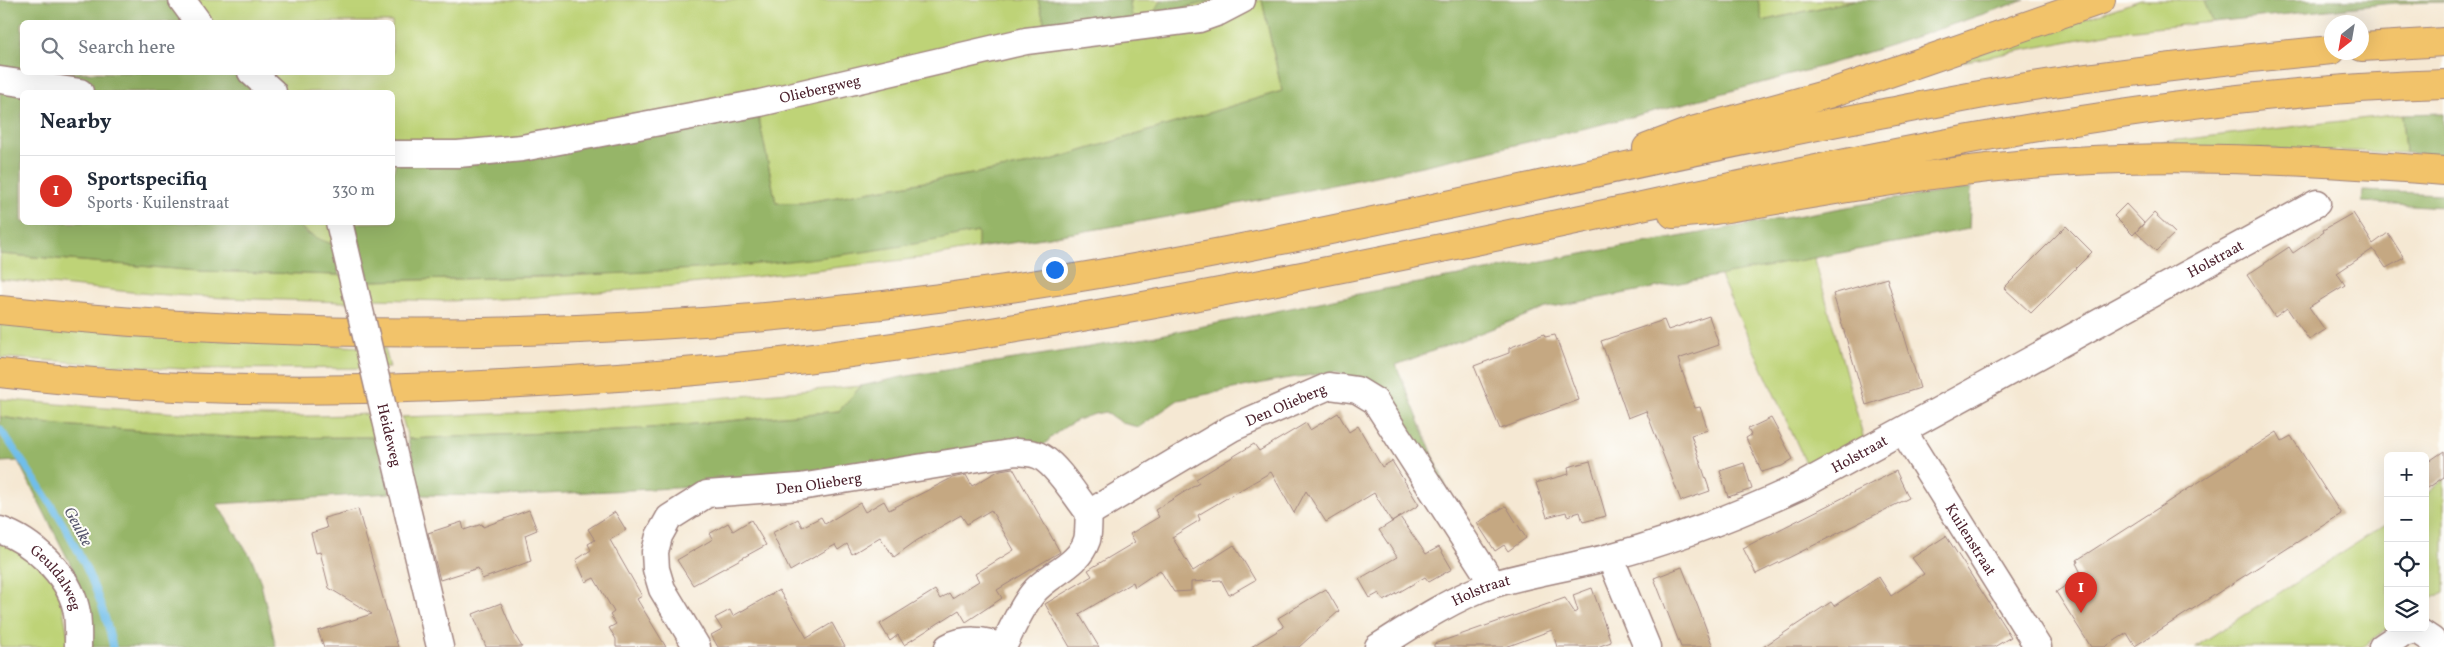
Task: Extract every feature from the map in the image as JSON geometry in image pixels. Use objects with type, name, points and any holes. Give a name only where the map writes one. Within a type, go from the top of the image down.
[{"type":"highway","points":[[1560,181],[1692,131],[1828,94],[2102,0]]},
{"type":"highway","points":[[2369,47],[2444,42]]},
{"type":"highway","points":[[0,310],[110,321],[326,332],[462,333],[599,329],[762,318],[935,298],[1117,271],[1250,246],[1783,133],[2011,89],[2203,62],[2324,51]]},
{"type":"highway","points":[[7,374],[138,385],[302,390],[425,388],[752,365],[908,345],[1261,285],[1967,139],[2127,113],[2310,92],[2444,84]]},
{"type":"highway","points":[[1540,227],[1708,211],[1957,171],[2075,160],[2197,159],[2309,161],[2444,171]]},
{"type":"street","points":[[182,0],[197,20]]},
{"type":"street","name":"Oliebergweg","points":[[395,154],[491,152],[560,141],[760,103],[1026,41],[1199,19],[1219,12],[1242,0]]},
{"type":"street","points":[[254,75],[271,90]]},
{"type":"street","points":[[0,80],[67,90]]},
{"type":"street","name":"Holstraat","points":[[1378,647],[1428,615],[1493,584],[1610,557],[1745,512],[1801,486],[2317,202]]},
{"type":"street","name":"Heideweg","points":[[339,225],[440,647]]},
{"type":"street","name":"Den Olieberg","points":[[697,647],[662,589],[656,569],[655,552],[659,536],[669,518],[707,494],[800,487],[1016,452],[1034,453],[1042,457],[1089,513],[1232,428],[1329,386],[1356,390],[1375,402],[1493,584]]},
{"type":"street","name":"Kuilenstraat","points":[[1903,431],[2038,647]]},
{"type":"street","points":[[948,647],[957,642],[977,640],[1002,647],[1033,593],[1043,582],[1071,564],[1079,556],[1087,540],[1089,513]]},
{"type":"street","name":"Geuldalweg","points":[[0,530],[34,547],[59,573],[76,608],[78,647]]},
{"type":"street","points":[[1610,557],[1647,647]]},
{"type":"street","points":[[2382,647],[2403,633],[2417,630],[2432,640],[2437,647]]},
{"type":"green space","points":[[0,0],[172,0],[185,20],[20,20],[20,75],[242,75],[260,90],[20,90],[20,225],[299,225],[306,233],[335,246],[339,275],[198,271],[0,254]]},
{"type":"green space","points":[[172,0],[1038,0],[1046,28],[1131,3],[1129,0],[1162,0],[1153,15],[1216,0],[1262,0],[1282,91],[1048,161],[802,203],[776,203],[756,104],[395,157],[395,90],[260,90],[242,75],[395,75],[395,20],[185,20]]},
{"type":"green space","points":[[1038,0],[1129,0],[1133,20],[1046,28]]},
{"type":"green space","points":[[1162,0],[1216,0],[1152,15]]},
{"type":"green space","points":[[1262,0],[1758,0],[1763,21],[1855,0],[2025,0],[1826,65],[1595,126],[1391,173],[1288,194],[1185,214],[978,248],[978,232],[903,246],[751,265],[598,274],[369,281],[355,225],[395,225],[396,160],[756,104],[776,203],[802,203],[1048,161],[1282,91]]},
{"type":"green space","points":[[1758,0],[1855,0],[1762,21]]},
{"type":"green space","points":[[2141,0],[2204,0],[2212,22],[2116,32],[1941,66]]},
{"type":"green space","points":[[2204,0],[2444,0],[2444,2],[2394,3],[2212,22]]},
{"type":"green space","points":[[2444,113],[2444,155],[2405,153],[2402,114]]},
{"type":"green space","points":[[2402,114],[2405,153],[2293,149],[2093,150]]},
{"type":"green space","points":[[1971,188],[1969,229],[1546,308],[1396,365],[1447,489],[1361,383],[1335,372],[1283,379],[1178,400],[1139,427],[1122,423],[1105,412],[1087,416],[1063,428],[1043,446],[838,468],[695,487],[503,496],[421,495],[408,439],[639,429],[839,411],[861,386],[902,377],[1146,338],[1368,292],[1881,201]]},
{"type":"green space","points":[[2363,191],[2444,194],[2444,207],[2362,202]]},
{"type":"green space","points":[[299,225],[355,225],[361,248],[326,242],[310,235]]},
{"type":"green space","points":[[979,232],[978,248],[929,257],[673,286],[524,298],[447,301],[374,299],[344,302],[226,298],[151,294],[0,279],[0,254],[198,271],[339,275],[369,281],[546,277],[709,268],[800,259]]},
{"type":"green space","points":[[1814,256],[1865,443],[1810,472],[1719,274]]},
{"type":"green space","points":[[0,321],[215,340],[385,348],[390,368],[183,369],[0,358]]},
{"type":"green space","points":[[861,386],[839,411],[639,429],[408,439],[402,417],[549,412]]},
{"type":"green space","points":[[0,399],[231,415],[323,416],[369,414],[376,437],[241,438],[58,425],[0,417]]},
{"type":"green space","points":[[0,417],[58,425],[241,438],[376,437],[390,493],[217,504],[252,559],[260,580],[276,647],[87,647],[85,617],[76,575],[18,461],[0,462]]},
{"type":"green space","points":[[2444,479],[2444,592],[2429,601],[2429,497],[2429,492]]},
{"type":"green space","points":[[2384,526],[2384,632],[2362,647],[2195,647]]},
{"type":"green space","points":[[0,538],[56,572],[70,647],[0,647]]},
{"type":"building","points":[[2126,204],[2144,223],[2133,235],[2114,216]]},
{"type":"building","points":[[2154,213],[2175,233],[2156,251],[2136,232]]},
{"type":"building","points":[[2353,213],[2373,244],[2388,233],[2404,258],[2386,268],[2373,249],[2337,273],[2345,285],[2309,307],[2325,330],[2309,340],[2287,308],[2275,317],[2247,275],[2289,247],[2293,253],[2324,232],[2323,230]]},
{"type":"building","points":[[2066,226],[2092,252],[2031,313],[2004,288]]},
{"type":"building","points":[[1887,278],[1920,388],[1866,405],[1833,294]]},
{"type":"building","points":[[1709,316],[1719,345],[1678,359],[1695,408],[1700,407],[1708,430],[1691,435],[1710,491],[1681,501],[1646,411],[1628,418],[1601,341],[1664,320],[1668,330]]},
{"type":"building","points":[[1544,334],[1545,337],[1555,335],[1579,400],[1500,429],[1474,366],[1509,353],[1509,348]]},
{"type":"building","points":[[1338,413],[1349,432],[1358,426],[1382,467],[1392,461],[1419,505],[1392,522],[1374,493],[1326,522],[1306,491],[1294,513],[1271,472],[1198,515],[1200,520],[1172,537],[1193,571],[1234,545],[1255,580],[1229,595],[1221,580],[1191,582],[1191,591],[1174,592],[1160,570],[1135,587],[1133,582],[1079,614],[1099,647],[1070,647],[1045,604],[1092,576],[1088,570],[1135,542],[1130,534],[1159,517],[1155,510],[1199,483],[1196,479],[1254,444],[1259,451],[1306,423],[1310,430]]},
{"type":"building","points":[[1771,418],[1793,459],[1782,466],[1762,472],[1746,438],[1751,435],[1748,429]]},
{"type":"building","points":[[2277,432],[2282,441],[2291,436],[2341,514],[2135,646],[2127,633],[2105,647],[2091,647],[2056,592],[2082,575],[2076,563],[2078,562],[2077,560]]},
{"type":"building","points":[[2444,451],[2444,477],[2429,487],[2429,461]]},
{"type":"building","points":[[1590,461],[1606,516],[1583,522],[1580,512],[1567,516],[1566,512],[1547,517],[1536,483],[1569,474],[1568,467]]},
{"type":"building","points":[[1744,463],[1752,489],[1728,497],[1720,471]]},
{"type":"building","points":[[1013,468],[1060,552],[997,590],[1002,598],[966,622],[959,610],[904,645],[898,635],[890,641],[880,624],[935,590],[940,599],[949,593],[952,598],[979,581],[975,574],[1014,550],[991,510],[967,524],[961,515],[916,541],[894,557],[880,537],[852,554],[847,544],[838,550],[835,545],[790,571],[772,533],[798,519],[802,527],[821,517],[825,524],[860,503],[865,512],[884,501],[889,510],[952,478],[966,475],[972,486],[1000,470]]},
{"type":"building","points":[[1896,471],[1909,498],[1756,574],[1743,548]]},
{"type":"building","points":[[1506,506],[1526,538],[1508,551],[1504,545],[1495,551],[1477,523]]},
{"type":"building","points":[[358,509],[398,647],[324,647],[318,631],[372,614],[329,588],[320,552],[316,553],[311,533],[327,528],[324,518]]},
{"type":"building","points":[[529,510],[537,530],[525,535],[531,561],[482,579],[478,568],[440,580],[428,533],[462,522],[464,530],[482,524],[483,527]]},
{"type":"building","points":[[615,512],[626,530],[610,540],[642,596],[637,599],[666,647],[616,647],[616,639],[609,628],[616,624],[610,615],[614,612],[594,578],[586,582],[576,560],[591,550],[588,544],[595,540],[588,529]]},
{"type":"building","points":[[1400,517],[1426,554],[1439,547],[1452,569],[1429,582],[1425,577],[1384,601],[1379,593],[1370,598],[1359,579],[1397,557],[1379,530]]},
{"type":"building","points":[[751,520],[766,545],[693,585],[677,560],[713,539],[709,534],[728,523],[733,531]]},
{"type":"building","points":[[1946,536],[2011,637],[1994,647],[1763,647],[1831,602],[1834,606],[1879,577],[1891,596],[1924,574],[1912,558]]},
{"type":"building","points":[[1682,567],[1713,647],[1681,647],[1654,578]]},
{"type":"building","points":[[1592,588],[1611,642],[1597,647],[1557,647],[1552,630],[1506,647],[1434,647],[1434,644],[1565,598],[1575,613],[1578,611],[1573,595]]},
{"type":"building","points":[[1326,589],[1339,611],[1299,647],[1251,647],[1284,627],[1278,618]]},
{"type":"building","points":[[779,590],[807,638],[832,623],[845,647],[718,647],[711,635],[722,629],[715,618],[730,610],[733,616]]},
{"type":"building","points":[[501,603],[514,634],[522,647],[486,647],[473,614]]},
{"type":"waterway","name":"Geulke","points":[[0,429],[68,532],[95,588],[113,647]]},
{"type":"place","name":"Sportspecifiq","points":[[2081,613]]}]
